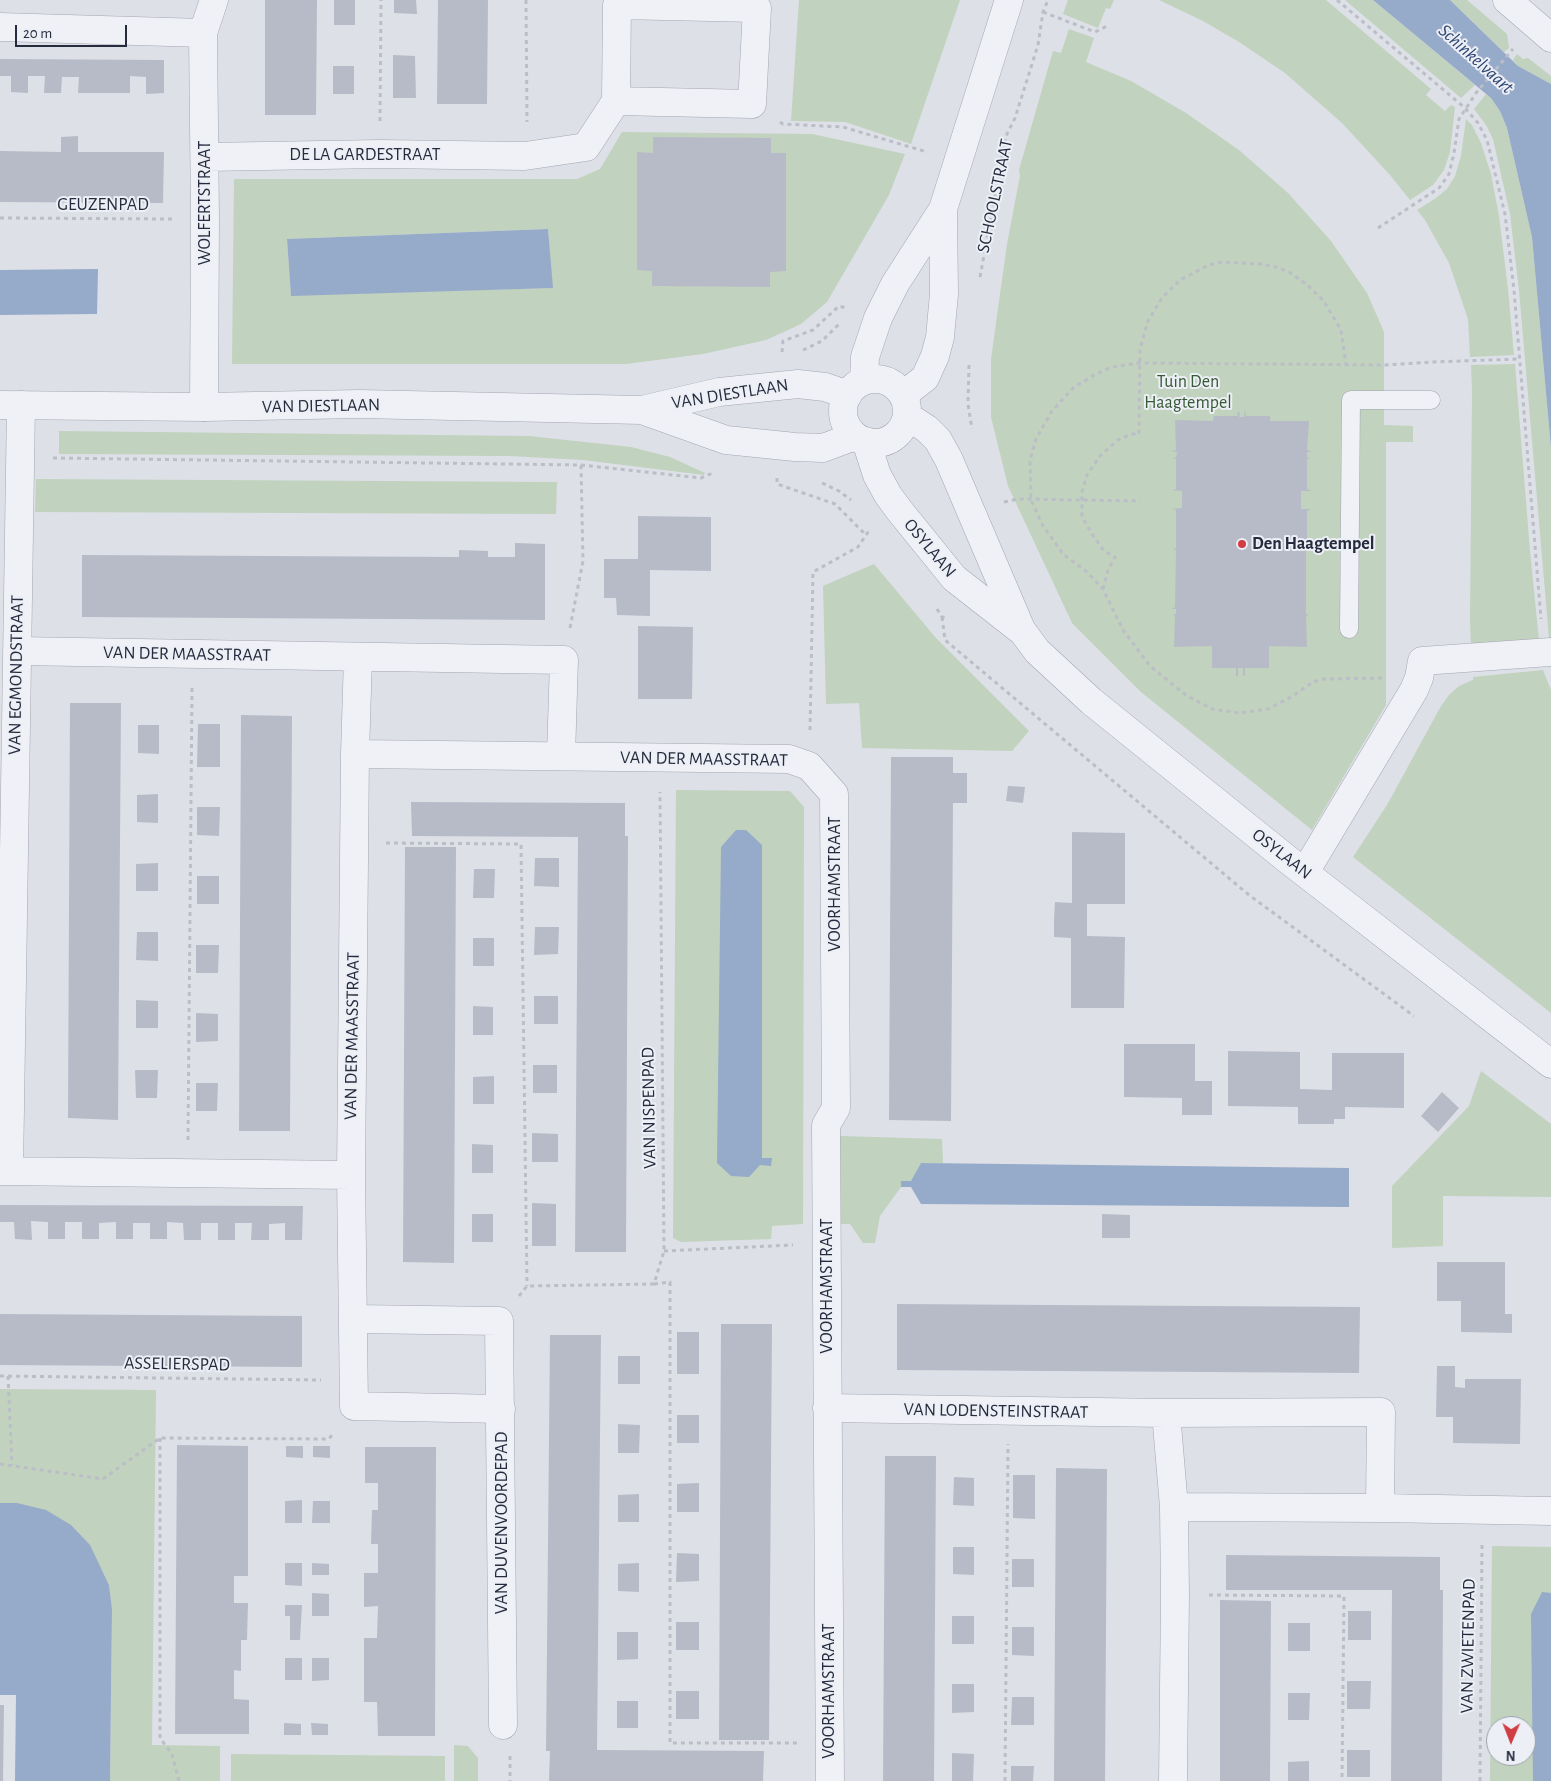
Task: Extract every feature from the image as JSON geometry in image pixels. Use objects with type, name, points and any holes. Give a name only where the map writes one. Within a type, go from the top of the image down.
[{"type":"street","name":"WOLFERTSTRAAT","points":[[204,407],[204,33],[214,0]]},
{"type":"street","points":[[856,388],[875,379],[886,381],[896,387],[905,405],[904,426],[897,434],[888,440],[877,443],[861,438],[848,427],[844,417],[844,406],[856,388],[878,318],[895,284],[943,209],[1009,0]]},
{"type":"street","points":[[1507,0],[1551,38]]},
{"type":"street","points":[[617,5],[757,8],[752,104],[616,101],[617,5]]},
{"type":"street","points":[[0,27],[204,33]]},
{"type":"street","name":"DE LA GARDESTRAAT","points":[[205,157],[380,154],[525,156],[586,147],[616,101]]},
{"type":"street","points":[[905,405],[925,378],[935,356],[940,337],[944,294],[943,209]]},
{"type":"street","name":"VAN DIESTLAAN","points":[[10,405],[204,407],[359,404],[642,410],[719,392],[798,384],[856,388]]},
{"type":"street","name":"VAN EGMONDSTRAAT","points":[[4,1171],[20,457],[10,405]]},
{"type":"street","name":"OSYLAAN","points":[[905,405],[938,440],[949,460],[1022,632],[1036,651],[1091,701],[1305,872],[1551,1064]]},
{"type":"street","name":"VAN DIESTLAAN","points":[[642,410],[726,440],[823,448],[861,438]]},
{"type":"street","name":"OSYLAAN","points":[[861,438],[877,475],[898,510],[954,578],[1022,632]]},
{"type":"street","name":"VAN DER MAASSTRAAT","points":[[17,651],[564,660]]},
{"type":"street","points":[[1305,872],[1414,690],[1420,678],[1422,661],[1548,653]]},
{"type":"street","name":"VAN DER MAASSTRAAT","points":[[354,1393],[351,1175],[355,842],[354,754],[358,657]]},
{"type":"street","points":[[561,756],[564,660]]},
{"type":"street","name":"VAN DER MAASSTRAAT","points":[[354,754],[789,759],[809,766],[834,794]]},
{"type":"street","name":"VOORHAMSTRAAT","points":[[830,1781],[826,1125],[836,1108],[834,794]]},
{"type":"street","points":[[4,1171],[351,1175]]},
{"type":"street","points":[[354,1319],[499,1320]]},
{"type":"street","name":"VAN DUVENVOORDEPAD","points":[[499,1320],[503,1725]]},
{"type":"street","points":[[354,1393],[501,1409]]},
{"type":"street","name":"VAN LODENSTEINSTRAAT","points":[[827,1408],[1166,1413],[1381,1412],[1380,1508]]},
{"type":"street","points":[[1166,1413],[1174,1507],[1173,1781]]},
{"type":"street","points":[[1174,1507],[1551,1511]]},
{"type":"lane","points":[[1349,629],[1351,400],[1431,400]]},
{"type":"path","points":[[380,154],[381,0]]},
{"type":"path","points":[[525,156],[526,0]]},
{"type":"path","name":"SCHOOLSTRAAT","points":[[979,278],[1006,136],[1015,118],[1038,45],[1043,12],[1048,0]]},
{"type":"path","points":[[1336,0],[1465,108],[1478,123],[1487,140],[1501,198],[1513,281],[1539,589],[1548,653]]},
{"type":"path","points":[[1043,12],[1095,32],[1109,24]]},
{"type":"path","points":[[1378,228],[1439,188],[1449,174],[1459,119],[1476,93],[1512,50]]},
{"type":"path","points":[[752,104],[783,124],[843,127],[920,149],[957,162]]},
{"type":"path","name":"GEUZENPAD","points":[[0,218],[205,219]]},
{"type":"path","points":[[1103,589],[1108,570],[1115,557],[1104,551],[1082,517],[1082,492],[1087,475],[1100,456],[1118,440],[1131,434],[1139,434],[1140,349],[1148,322],[1162,298],[1180,280],[1209,265],[1222,262],[1262,264],[1289,272],[1306,284],[1323,300],[1341,330],[1346,364]]},
{"type":"path","points":[[800,352],[822,341],[838,325]]},
{"type":"path","points":[[1420,678],[1323,679],[1313,682],[1293,696],[1268,709],[1240,713],[1212,709],[1186,695],[1150,666],[1123,630],[1103,589],[1086,571],[1064,555],[1043,526],[1031,500],[1030,460],[1036,439],[1052,411],[1074,387],[1112,367],[1139,363],[1386,365],[1520,359]]},
{"type":"path","points":[[969,360],[968,404],[973,438]]},
{"type":"path","points":[[20,457],[581,465],[701,478],[722,469]]},
{"type":"path","points":[[564,660],[583,561],[581,465]]},
{"type":"path","points":[[814,480],[839,491],[864,510],[888,494]]},
{"type":"path","points":[[996,504],[1018,499],[1140,501]]},
{"type":"path","points":[[809,766],[813,572],[858,547],[874,524]]},
{"type":"path","points":[[942,617],[945,640],[1249,895],[1414,1016]]},
{"type":"path","points":[[188,1173],[192,653]]},
{"type":"path","name":"VAN NISPENPAD","points":[[654,1284],[664,1251],[660,758]]},
{"type":"path","points":[[355,842],[521,844],[528,1286],[499,1320]]},
{"type":"path","points":[[664,1251],[826,1243]]},
{"type":"path","points":[[528,1286],[654,1284],[670,1282],[670,1743],[830,1744]]},
{"type":"path","name":"ASSELIERSPAD","points":[[0,1376],[354,1393]]},
{"type":"path","points":[[8,1376],[12,1465]]},
{"type":"path","points":[[0,1464],[103,1479],[160,1438],[329,1439],[354,1393]]},
{"type":"path","points":[[1005,1781],[1008,1411]]},
{"type":"path","points":[[160,1438],[160,1738],[172,1754],[179,1781]]},
{"type":"path","name":"VAN ZWIETENPAD","points":[[1480,1781],[1483,1510]]},
{"type":"path","points":[[1175,1595],[1344,1596],[1342,1781]]},
{"type":"green space","points":[[799,0],[960,0],[911,144],[845,122],[791,121]]},
{"type":"green space","points":[[1068,0],[1114,0],[1110,9],[1106,8],[1098,28],[1063,14]]},
{"type":"green space","points":[[1159,0],[1326,0],[1431,89],[1426,95],[1445,111],[1451,105],[1455,107],[1450,152],[1444,170],[1433,185],[1410,200],[1390,175],[1342,123],[1285,73],[1239,42],[1203,21]]},
{"type":"green space","points":[[1345,0],[1373,0],[1475,85],[1461,98]]},
{"type":"green space","points":[[1450,0],[1467,0],[1507,34],[1509,48],[1504,52]]},
{"type":"green space","name":"Tuin Den Haagtempel","points":[[1069,29],[1094,38],[1086,62],[1131,81],[1186,113],[1239,150],[1288,193],[1331,241],[1367,293],[1384,332],[1384,425],[1413,426],[1413,442],[1386,442],[1386,705],[1312,830],[1141,692],[1072,623],[1008,486],[991,417],[991,359],[1007,244],[1020,176],[1019,170],[1053,51],[1061,53]]},
{"type":"green space","points":[[1517,54],[1523,59],[1528,58],[1551,76],[1551,84],[1518,66],[1513,60]]},
{"type":"green space","points":[[1486,94],[1500,111],[1507,128],[1532,237],[1551,448],[1551,638],[1549,638],[1519,290],[1510,214],[1493,139],[1486,125],[1474,109]]},
{"type":"green space","points":[[1466,119],[1472,125],[1481,143],[1491,174],[1499,216],[1514,355],[1470,357],[1468,319],[1449,263],[1425,220],[1417,210],[1447,189],[1455,176],[1461,156]]},
{"type":"green space","points":[[622,132],[812,134],[905,154],[889,195],[827,302],[801,324],[766,340],[703,354],[626,364],[232,364],[234,179],[577,179],[600,169]],"holes":[[[548,229],[552,288],[291,295],[287,239]]]},
{"type":"green space","points":[[1515,364],[1539,640],[1471,645],[1471,365]]},
{"type":"green space","points":[[59,431],[529,436],[631,447],[670,457],[705,473],[704,475],[583,460],[510,456],[59,454]]},
{"type":"green space","points":[[36,479],[557,482],[556,514],[35,512]]},
{"type":"green space","points":[[874,564],[936,638],[1029,731],[1012,751],[862,748],[859,703],[826,704],[823,586]]},
{"type":"green space","points":[[1543,670],[1551,690],[1551,1013],[1353,857],[1387,805],[1441,706],[1449,695],[1459,686],[1473,680],[1473,677]]},
{"type":"green space","points":[[676,790],[790,791],[804,807],[803,1224],[772,1226],[771,1239],[681,1242],[673,1238]]},
{"type":"green space","points":[[1481,1071],[1551,1124],[1551,1197],[1443,1196],[1443,1246],[1392,1248],[1392,1186],[1469,1106]]},
{"type":"green space","points":[[840,1136],[942,1139],[943,1163],[921,1163],[911,1182],[901,1181],[901,1187],[880,1216],[875,1243],[863,1243],[850,1224],[838,1224]]},
{"type":"green space","points":[[0,1389],[156,1390],[152,1745],[220,1746],[220,1781],[110,1781],[112,1609],[109,1585],[102,1570],[17,1503],[0,1503]]},
{"type":"green space","points":[[1492,1546],[1551,1547],[1551,1781],[1490,1781],[1490,1766],[1536,1766],[1536,1716],[1491,1716]]},
{"type":"green space","points":[[454,1745],[468,1746],[478,1758],[478,1781],[454,1781]]},
{"type":"green space","points":[[231,1754],[445,1756],[445,1781],[231,1781]]},
{"type":"water","name":"Schinkelvaart","points":[[1373,0],[1450,0],[1518,66],[1551,84],[1551,448],[1532,237],[1507,128],[1500,111],[1491,98]]},
{"type":"water","points":[[548,229],[553,288],[291,296],[287,239]]},
{"type":"water","points":[[98,269],[97,314],[0,315],[0,270]]},
{"type":"water","points":[[736,830],[746,830],[762,845],[762,1158],[772,1158],[771,1166],[760,1165],[749,1177],[731,1176],[717,1163],[721,847]]},
{"type":"water","points":[[921,1163],[1349,1168],[1349,1207],[921,1204],[911,1187],[901,1187],[901,1181],[911,1181]]},
{"type":"water","points":[[0,1503],[17,1503],[46,1510],[71,1525],[90,1545],[109,1585],[112,1609],[110,1781],[15,1781],[16,1695],[0,1695]]},
{"type":"water","points":[[1542,1592],[1551,1593],[1551,1781],[1533,1781],[1533,1766],[1536,1766],[1536,1716],[1532,1716],[1531,1614]]},
{"type":"building","points":[[265,0],[317,0],[316,115],[265,115]]},
{"type":"building","points":[[334,0],[355,0],[355,25],[334,25]]},
{"type":"building","points":[[394,0],[416,0],[417,14],[394,13]]},
{"type":"building","points":[[438,0],[488,0],[487,104],[437,104]]},
{"type":"building","points":[[393,55],[415,56],[416,98],[393,98]]},
{"type":"building","points":[[0,59],[164,60],[164,93],[146,94],[146,77],[130,76],[130,93],[78,93],[79,77],[62,77],[61,93],[44,93],[45,76],[28,76],[28,93],[11,92],[11,76],[0,76]]},
{"type":"building","points":[[333,66],[354,66],[354,94],[333,94]]},
{"type":"building","points":[[78,136],[78,152],[164,152],[163,203],[0,202],[0,151],[61,152],[61,137]]},
{"type":"building","points":[[653,137],[771,138],[771,153],[786,153],[786,271],[770,272],[770,287],[652,286],[652,271],[637,270],[637,152],[653,153]]},
{"type":"building","name":"Den Haagtempel","points":[[1245,410],[1246,416],[1270,416],[1270,421],[1309,421],[1307,450],[1312,452],[1307,452],[1307,457],[1310,458],[1307,459],[1307,489],[1312,491],[1301,491],[1301,509],[1311,509],[1307,511],[1307,542],[1311,542],[1306,544],[1306,614],[1309,615],[1306,616],[1307,647],[1269,646],[1269,668],[1245,668],[1245,676],[1243,675],[1243,668],[1238,668],[1238,676],[1236,676],[1236,668],[1212,668],[1212,646],[1174,647],[1175,616],[1173,614],[1176,614],[1176,609],[1172,609],[1175,607],[1176,550],[1173,550],[1176,548],[1176,510],[1171,509],[1182,508],[1182,491],[1172,490],[1176,489],[1176,459],[1173,458],[1176,457],[1177,452],[1171,451],[1176,450],[1175,420],[1213,421],[1214,416],[1237,416],[1238,412],[1240,413],[1239,417],[1244,417]]},
{"type":"building","points":[[638,516],[711,517],[711,571],[650,570],[650,616],[617,615],[616,598],[604,598],[604,559],[638,559]]},
{"type":"building","points":[[515,543],[545,544],[545,620],[82,617],[82,555],[459,557],[459,550],[488,551],[488,557],[515,557]]},
{"type":"building","points":[[638,626],[693,627],[692,699],[638,699]]},
{"type":"building","points":[[70,703],[121,703],[118,1120],[68,1118]]},
{"type":"building","points":[[241,715],[292,716],[290,1131],[239,1131]]},
{"type":"building","points":[[198,724],[220,724],[220,767],[197,767]]},
{"type":"building","points":[[138,725],[159,725],[159,754],[138,753]]},
{"type":"building","points":[[891,757],[953,757],[953,773],[967,773],[967,803],[953,803],[951,1121],[889,1120]]},
{"type":"building","points":[[1008,786],[1025,787],[1023,803],[1006,801]]},
{"type":"building","points":[[158,794],[158,823],[137,822],[137,795]]},
{"type":"building","points":[[411,802],[625,803],[625,836],[628,836],[626,1252],[575,1252],[578,837],[412,836]]},
{"type":"building","points":[[197,807],[220,807],[219,836],[197,835]]},
{"type":"building","points":[[1072,832],[1125,833],[1125,904],[1087,904],[1087,936],[1125,937],[1124,1008],[1071,1008],[1071,938],[1054,937],[1054,920],[1055,902],[1072,903]]},
{"type":"building","points":[[405,847],[456,847],[454,1263],[403,1262]]},
{"type":"building","points":[[535,858],[559,858],[559,887],[534,886]]},
{"type":"building","points":[[158,863],[158,891],[136,891],[136,864]]},
{"type":"building","points":[[474,869],[495,869],[494,898],[473,898]]},
{"type":"building","points":[[197,876],[219,876],[219,904],[197,904]]},
{"type":"building","points":[[535,927],[559,927],[558,954],[534,955]]},
{"type":"building","points":[[137,932],[158,932],[158,961],[136,960]]},
{"type":"building","points":[[473,938],[494,938],[494,966],[473,966]]},
{"type":"building","points":[[196,945],[219,945],[218,973],[196,973]]},
{"type":"building","points":[[534,996],[558,996],[558,1024],[534,1024]]},
{"type":"building","points":[[136,1000],[158,1001],[158,1028],[136,1028]]},
{"type":"building","points":[[473,1006],[493,1007],[493,1035],[473,1035]]},
{"type":"building","points":[[196,1013],[218,1014],[218,1041],[196,1042]]},
{"type":"building","points":[[1124,1044],[1195,1044],[1195,1081],[1212,1081],[1212,1115],[1182,1115],[1182,1098],[1124,1097]]},
{"type":"building","points":[[1228,1051],[1300,1052],[1300,1089],[1332,1090],[1332,1053],[1404,1053],[1404,1108],[1345,1107],[1345,1119],[1334,1119],[1334,1124],[1298,1124],[1298,1107],[1228,1106]]},
{"type":"building","points":[[533,1065],[557,1065],[557,1093],[533,1093]]},
{"type":"building","points":[[135,1070],[158,1070],[157,1098],[136,1098]]},
{"type":"building","points":[[494,1076],[494,1104],[473,1104],[473,1077]]},
{"type":"building","points":[[196,1083],[218,1083],[217,1111],[196,1111]]},
{"type":"building","points":[[1442,1092],[1459,1108],[1438,1132],[1421,1116]]},
{"type":"building","points":[[532,1133],[558,1134],[558,1162],[532,1162]]},
{"type":"building","points":[[472,1144],[493,1145],[493,1173],[472,1173]]},
{"type":"building","points":[[532,1203],[556,1204],[556,1246],[532,1246]]},
{"type":"building","points":[[0,1205],[303,1206],[302,1240],[285,1240],[285,1223],[269,1224],[269,1240],[251,1240],[252,1223],[235,1223],[235,1240],[218,1240],[218,1223],[201,1223],[201,1240],[184,1240],[183,1223],[167,1222],[167,1239],[150,1239],[150,1223],[133,1223],[133,1239],[116,1239],[116,1222],[99,1223],[99,1239],[82,1239],[82,1222],[65,1222],[65,1239],[48,1239],[48,1222],[31,1221],[32,1240],[15,1239],[14,1222],[0,1222]]},
{"type":"building","points":[[472,1214],[493,1214],[493,1242],[472,1242]]},
{"type":"building","points":[[1102,1214],[1130,1215],[1130,1238],[1102,1238]]},
{"type":"building","points":[[1437,1262],[1505,1262],[1505,1314],[1512,1314],[1512,1333],[1461,1332],[1461,1301],[1437,1301]]},
{"type":"building","points":[[897,1304],[1360,1307],[1359,1373],[897,1370]]},
{"type":"building","points":[[0,1314],[302,1316],[302,1367],[0,1365]]},
{"type":"building","points":[[721,1324],[772,1324],[769,1740],[719,1740]]},
{"type":"building","points":[[677,1332],[699,1332],[699,1374],[677,1374]]},
{"type":"building","points":[[550,1335],[601,1335],[597,1750],[764,1751],[763,1781],[549,1781],[550,1751],[546,1751]]},
{"type":"building","points":[[618,1356],[640,1356],[640,1384],[618,1384]]},
{"type":"building","points":[[1437,1366],[1455,1366],[1455,1387],[1465,1388],[1465,1379],[1521,1379],[1520,1444],[1453,1443],[1453,1417],[1436,1417]]},
{"type":"building","points":[[677,1415],[699,1415],[699,1443],[677,1443]]},
{"type":"building","points":[[618,1424],[640,1425],[639,1453],[618,1453]]},
{"type":"building","points":[[177,1445],[248,1446],[248,1576],[234,1576],[234,1603],[248,1603],[247,1640],[241,1640],[241,1671],[234,1670],[234,1699],[249,1700],[249,1734],[175,1734]]},
{"type":"building","points":[[286,1446],[303,1446],[303,1458],[286,1457]]},
{"type":"building","points":[[313,1446],[330,1446],[330,1458],[313,1457]]},
{"type":"building","points":[[365,1447],[436,1447],[435,1736],[378,1736],[377,1702],[364,1702],[364,1638],[377,1638],[378,1606],[364,1607],[364,1573],[378,1573],[378,1544],[371,1544],[372,1510],[378,1510],[378,1483],[365,1483]]},
{"type":"building","points":[[885,1456],[936,1456],[934,1781],[883,1781]]},
{"type":"building","points":[[1056,1468],[1107,1469],[1105,1781],[1054,1781]]},
{"type":"building","points":[[1013,1475],[1035,1475],[1035,1519],[1013,1518]]},
{"type":"building","points":[[954,1477],[974,1478],[974,1506],[953,1505]]},
{"type":"building","points":[[699,1483],[699,1512],[677,1512],[677,1484]]},
{"type":"building","points":[[639,1494],[639,1522],[618,1522],[618,1495]]},
{"type":"building","points":[[302,1500],[302,1523],[285,1523],[285,1501]]},
{"type":"building","points":[[313,1501],[330,1501],[330,1523],[312,1523]]},
{"type":"building","points":[[953,1547],[974,1547],[974,1575],[953,1574]]},
{"type":"building","points":[[677,1553],[699,1554],[699,1581],[676,1582]]},
{"type":"building","points":[[1226,1555],[1440,1557],[1440,1590],[1443,1590],[1442,1781],[1391,1781],[1392,1590],[1226,1590]]},
{"type":"building","points":[[1012,1559],[1034,1559],[1034,1587],[1012,1587]]},
{"type":"building","points":[[285,1563],[302,1563],[302,1586],[285,1585]]},
{"type":"building","points":[[312,1563],[329,1564],[329,1575],[312,1575]]},
{"type":"building","points":[[639,1563],[639,1592],[618,1591],[618,1564]]},
{"type":"building","points":[[312,1593],[329,1594],[329,1616],[312,1616]]},
{"type":"building","points":[[1220,1600],[1271,1601],[1270,1781],[1220,1781]]},
{"type":"building","points":[[285,1605],[302,1605],[300,1640],[290,1640],[290,1616],[285,1616]]},
{"type":"building","points":[[1348,1611],[1371,1611],[1371,1640],[1348,1640]]},
{"type":"building","points":[[952,1616],[974,1616],[974,1644],[952,1644]]},
{"type":"building","points":[[676,1622],[699,1622],[699,1650],[676,1650]]},
{"type":"building","points":[[1288,1623],[1310,1623],[1310,1651],[1288,1651]]},
{"type":"building","points":[[1012,1627],[1034,1627],[1034,1656],[1012,1655]]},
{"type":"building","points":[[617,1632],[638,1632],[638,1659],[617,1660]]},
{"type":"building","points":[[285,1658],[302,1658],[302,1680],[285,1680]]},
{"type":"building","points":[[312,1658],[329,1658],[329,1680],[312,1681]]},
{"type":"building","points":[[1347,1681],[1371,1681],[1370,1709],[1347,1709]]},
{"type":"building","points":[[952,1684],[974,1684],[974,1712],[952,1713]]},
{"type":"building","points":[[676,1691],[699,1691],[699,1719],[676,1719]]},
{"type":"building","points":[[1288,1693],[1310,1693],[1309,1720],[1288,1720]]},
{"type":"building","points":[[1012,1697],[1034,1697],[1034,1725],[1011,1725]]},
{"type":"building","points":[[617,1701],[638,1701],[638,1728],[617,1728]]},
{"type":"building","points":[[0,1705],[4,1705],[3,1781],[0,1781]]},
{"type":"building","points":[[284,1723],[301,1724],[301,1735],[284,1735]]},
{"type":"building","points":[[311,1723],[328,1724],[328,1735],[312,1735]]},
{"type":"building","points":[[1347,1750],[1370,1750],[1370,1777],[1347,1777]]},
{"type":"building","points":[[952,1753],[974,1754],[973,1781],[952,1781]]},
{"type":"building","points":[[1309,1761],[1309,1781],[1288,1781],[1288,1762]]},
{"type":"building","points":[[1011,1766],[1034,1766],[1033,1781],[1011,1781]]},
{"type":"place","name":"Den Haagtempel","points":[[1242,544]]}]
